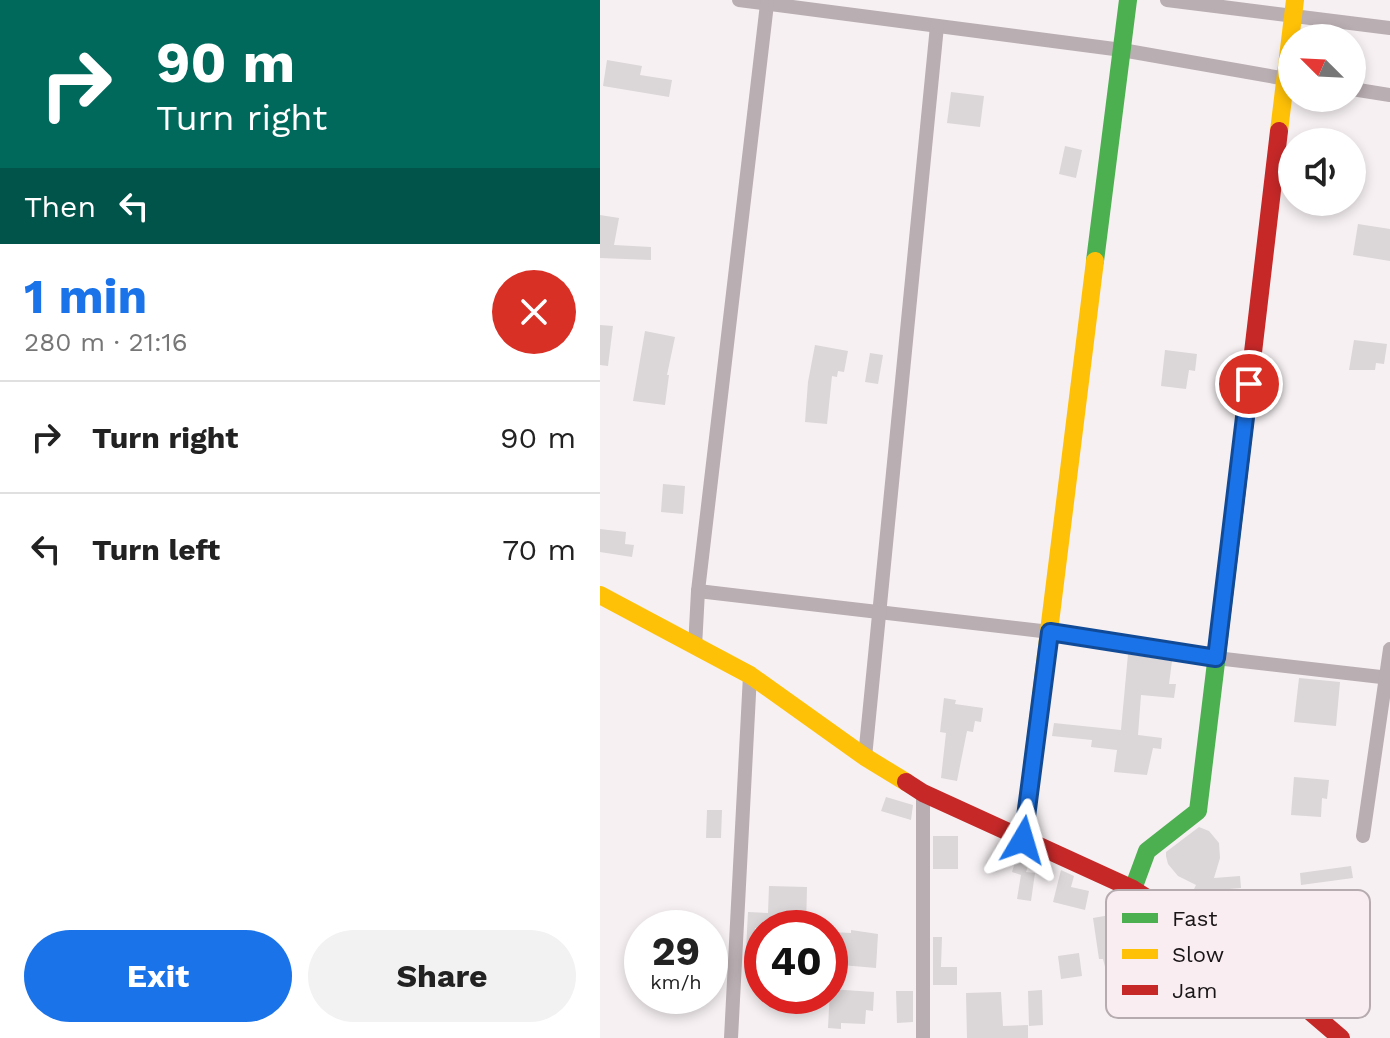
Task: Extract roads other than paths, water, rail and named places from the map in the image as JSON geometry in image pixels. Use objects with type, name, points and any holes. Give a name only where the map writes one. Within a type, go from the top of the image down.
[{"type":"street","points":[[739,0],[1122,50],[1278,78]]},
{"type":"street","points":[[1023,840],[1128,0]]},
{"type":"street","points":[[1167,0],[1294,8],[1390,28]]},
{"type":"street","points":[[695,647],[698,591],[767,4]]},
{"type":"street","points":[[865,757],[937,26]]},
{"type":"street","points":[[1366,91],[1390,95]]},
{"type":"street","points":[[600,595],[750,675],[865,757],[923,793],[1133,889],[1147,851],[1198,811],[1285,112]]},
{"type":"street","points":[[698,591],[1050,632],[1216,658],[1388,678]]},
{"type":"street","points":[[1363,836],[1390,649]]},
{"type":"street","points":[[731,1038],[750,675]]},
{"type":"street","points":[[923,793],[923,1038]]},
{"type":"street","points":[[1318,1018],[1341,1038]]}]
